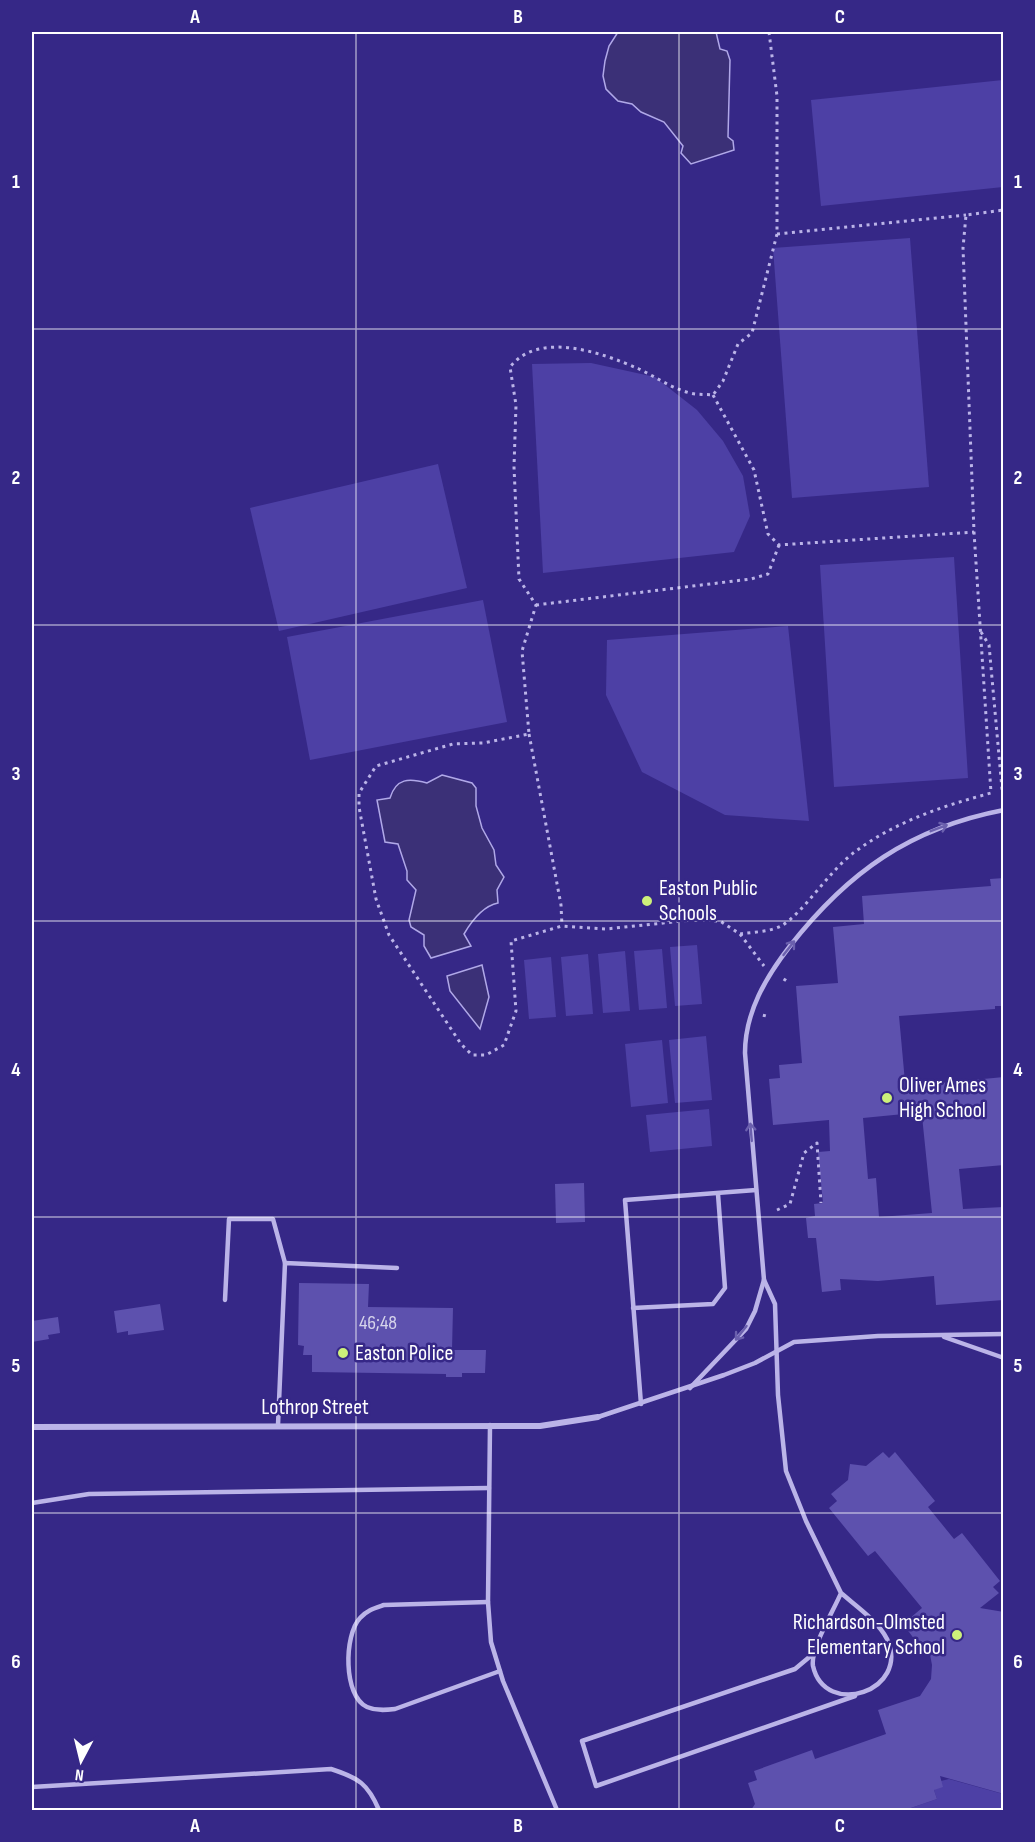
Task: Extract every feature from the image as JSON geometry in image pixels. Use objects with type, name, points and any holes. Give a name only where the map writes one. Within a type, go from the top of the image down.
[{"type":"street","name":"Lothrop Street","points":[[32,1427],[550,1425],[598,1417]]},
{"type":"lane","points":[[842,1593],[813,1654],[795,1669],[582,1740],[596,1786],[871,1690],[887,1673],[890,1650],[879,1628],[842,1593],[806,1521],[786,1471],[774,1304],[764,1280],[747,1083],[746,1036],[752,1013],[771,974],[828,901],[862,870],[928,832],[967,818],[1004,810]]},
{"type":"lane","points":[[641,1404],[625,1200],[756,1190]]},
{"type":"lane","points":[[633,1308],[713,1304],[725,1288],[718,1194]]},
{"type":"lane","points":[[225,1300],[229,1219],[273,1219],[285,1263],[278,1425]]},
{"type":"lane","points":[[285,1263],[397,1268]]},
{"type":"lane","points":[[690,1388],[746,1329],[755,1311],[764,1280]]},
{"type":"lane","points":[[598,1417],[690,1388],[755,1363],[794,1342],[1004,1334]]},
{"type":"lane","points":[[939,1335],[1004,1358]]},
{"type":"lane","points":[[490,1425],[488,1602],[491,1642],[500,1671],[557,1810]]},
{"type":"lane","points":[[32,1503],[89,1494],[489,1488]]},
{"type":"lane","points":[[488,1602],[384,1605],[369,1610],[358,1620],[350,1639],[349,1679],[355,1695],[366,1707],[381,1710],[395,1709],[500,1671]]},
{"type":"lane","points":[[813,1654],[813,1666],[826,1686],[836,1692],[860,1694]]},
{"type":"lane","points":[[32,1787],[331,1769],[351,1776],[370,1789],[379,1810]]},
{"type":"path","points":[[713,395],[723,381],[738,344],[752,333],[777,234],[777,96],[770,32]]},
{"type":"path","points":[[777,234],[1004,210]]},
{"type":"path","points":[[740,934],[781,926],[831,872],[855,851],[884,833],[936,808],[991,793],[974,532],[963,248],[966,215]]},
{"type":"path","points":[[536,605],[519,579],[514,467],[516,405],[510,368],[520,355],[536,348],[586,351],[616,359],[692,394],[713,395]]},
{"type":"path","points":[[713,395],[754,470],[768,534],[779,545],[974,532]]},
{"type":"path","points":[[536,605],[751,579],[768,574],[779,545]]},
{"type":"path","points":[[536,605],[522,651],[529,734],[561,905],[562,926]]},
{"type":"path","points":[[980,631],[988,645],[1002,796]]},
{"type":"path","points":[[529,734],[483,743],[453,744],[376,766],[359,793],[359,807],[376,899],[389,935],[461,1044],[472,1055],[486,1055],[504,1045],[516,1011],[511,941],[562,926],[606,930],[720,921],[740,934],[771,974]]},
{"type":"path","points":[[777,1210],[790,1204],[804,1153],[817,1143],[821,1203]]},
{"type":"shaded area","points":[[618,32],[716,32],[720,49],[727,51],[730,60],[728,137],[733,141],[734,150],[691,164],[681,153],[683,146],[664,122],[641,112],[632,104],[618,101],[606,89],[603,76],[605,61],[609,46]]},
{"type":"shaded area","points":[[1003,80],[1003,187],[821,206],[811,100]]},
{"type":"shaded area","points":[[910,238],[929,487],[792,498],[773,248]]},
{"type":"shaded area","points":[[591,363],[655,377],[697,410],[723,441],[743,476],[750,516],[734,552],[543,573],[532,364]]},
{"type":"shaded area","points":[[438,464],[467,588],[279,631],[250,508]]},
{"type":"shaded area","points":[[954,557],[968,778],[834,787],[820,565]]},
{"type":"shaded area","points":[[483,600],[507,722],[310,760],[287,637]]},
{"type":"shaded area","points":[[788,626],[809,821],[725,815],[642,772],[606,695],[607,640]]},
{"type":"shaded area","points":[[442,775],[472,783],[476,788],[476,806],[482,828],[494,850],[496,865],[504,877],[497,890],[498,903],[482,911],[464,934],[471,946],[431,958],[424,946],[424,935],[411,927],[409,920],[416,890],[407,880],[407,871],[398,844],[385,842],[377,800],[390,798],[396,787],[404,781],[414,780],[427,783]]},
{"type":"shaded area","points":[[697,945],[702,1004],[675,1006],[670,947]]},
{"type":"shaded area","points":[[662,949],[667,1008],[639,1010],[634,951]]},
{"type":"shaded area","points":[[625,951],[630,1011],[603,1013],[598,954]]},
{"type":"shaded area","points":[[588,954],[593,1014],[566,1016],[561,957]]},
{"type":"shaded area","points":[[551,957],[556,1017],[529,1019],[524,960]]},
{"type":"shaded area","points":[[482,965],[489,997],[480,1029],[450,991],[447,976]]},
{"type":"shaded area","points":[[706,1036],[712,1100],[675,1103],[669,1040]]},
{"type":"shaded area","points":[[662,1040],[668,1103],[631,1107],[625,1044]]},
{"type":"shaded area","points":[[709,1109],[712,1146],[650,1152],[646,1115]]},
{"type":"shaded area","points":[[949,1779],[1003,1794],[1003,1810],[905,1810],[937,1799],[934,1790],[941,1781]]},
{"type":"building","name":"Oliver Ames High School","points":[[1004,878],[1004,1006],[995,1006],[995,1009],[899,1016],[905,1082],[941,1083],[1004,1077],[1004,1165],[959,1169],[963,1209],[1004,1207],[1004,1300],[936,1305],[934,1276],[878,1281],[840,1279],[841,1290],[822,1292],[816,1238],[808,1238],[806,1218],[815,1216],[814,1204],[823,1203],[818,1152],[830,1151],[829,1120],[773,1125],[769,1079],[780,1078],[779,1065],[802,1063],[796,986],[838,983],[833,927],[864,924],[862,896],[991,886],[990,879]],"holes":[[[914,1113],[914,1117],[922,1116],[932,1213],[879,1217],[876,1178],[868,1179],[863,1118]]]},
{"type":"building","points":[[584,1183],[585,1222],[556,1223],[555,1184]]},
{"type":"building","points":[[299,1283],[369,1284],[368,1307],[453,1308],[452,1350],[486,1350],[485,1373],[462,1373],[462,1377],[446,1377],[446,1374],[312,1372],[312,1355],[303,1355],[304,1346],[298,1345]]},
{"type":"building","points":[[160,1304],[164,1330],[128,1335],[128,1331],[117,1333],[114,1311]]},
{"type":"building","points":[[58,1317],[60,1333],[48,1335],[49,1339],[32,1342],[32,1321]]},
{"type":"building","name":"Richardson-Olmsted Elementary School","points":[[883,1452],[889,1458],[895,1452],[935,1501],[928,1507],[954,1539],[962,1533],[1000,1581],[993,1587],[999,1593],[980,1608],[1004,1612],[1004,1794],[940,1776],[943,1787],[934,1790],[937,1799],[905,1810],[751,1810],[755,1804],[748,1783],[757,1780],[754,1771],[812,1750],[815,1759],[886,1734],[878,1710],[920,1696],[931,1679],[932,1665],[928,1644],[921,1648],[903,1624],[922,1608],[875,1551],[868,1556],[829,1508],[837,1501],[831,1494],[848,1480],[850,1464],[866,1466]]},
{"type":"place","name":"Easton Public Schools","points":[[647,901]]},
{"type":"place","name":"Oliver Ames High School","points":[[887,1098]]},
{"type":"place","name":"Easton Police","points":[[343,1353]]},
{"type":"place","name":"Richardson-Olmsted Elementary School","points":[[957,1635]]}]
